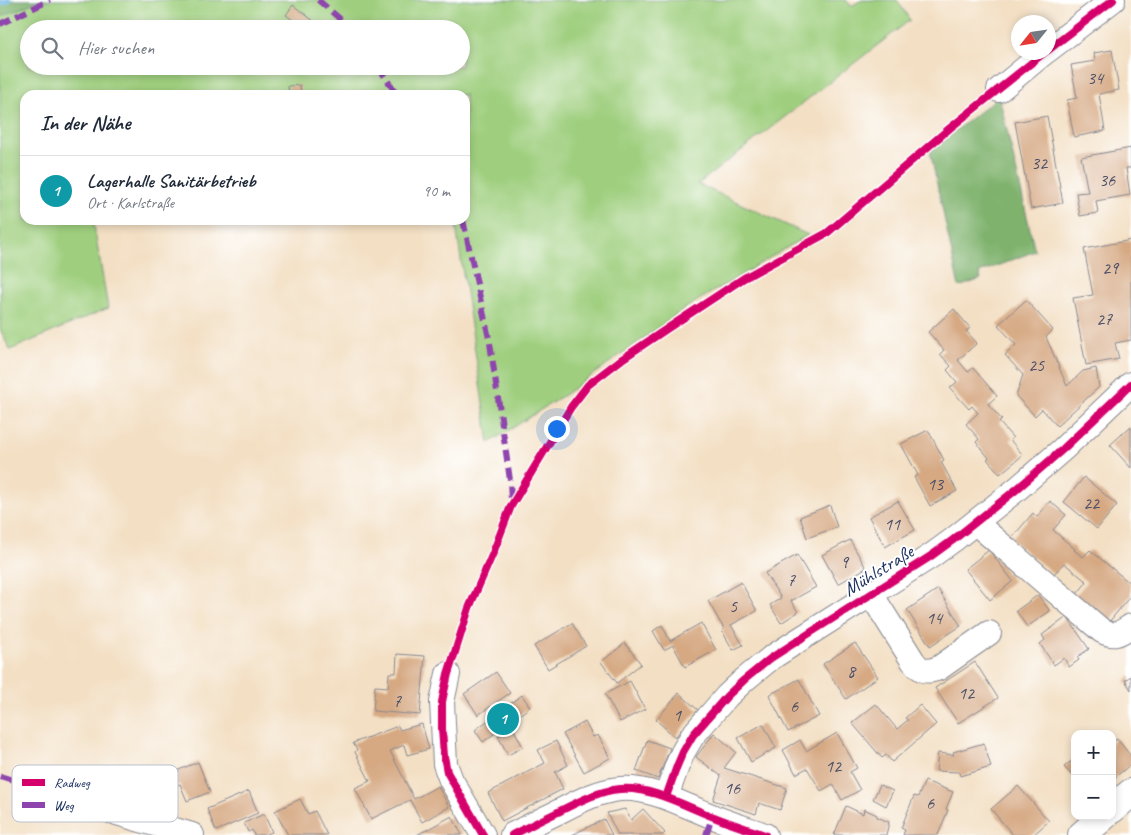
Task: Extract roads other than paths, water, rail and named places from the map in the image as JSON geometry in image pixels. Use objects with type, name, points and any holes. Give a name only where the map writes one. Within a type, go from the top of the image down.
[{"type":"main road","points":[[1116,806],[1131,794]]},
{"type":"main road","points":[[1082,835],[1099,820]]},
{"type":"street","points":[[1056,44],[1113,0]]},
{"type":"street","points":[[999,90],[1035,60]]},
{"type":"street","name":"Mühlstraße","points":[[666,798],[676,766],[693,735],[727,696],[750,674],[771,658],[932,556],[1064,449],[1131,384]]},
{"type":"street","points":[[976,522],[1102,631],[1108,635],[1114,635],[1131,626]]},
{"type":"street","name":"Mühlstraße","points":[[871,594],[913,661],[924,671],[932,671],[938,668],[989,633]]},
{"type":"street","points":[[448,674],[442,702],[445,764],[450,780],[483,835]]},
{"type":"street","points":[[512,835],[594,795],[622,788],[639,790],[666,798],[709,826],[765,835]]},
{"type":"street","points":[[148,822],[192,835]]},
{"type":"waterway","points":[[0,4],[8,0]]},
{"type":"place","name":"Lagerhalle Sanitärbetrieb","points":[[503,719]]}]
